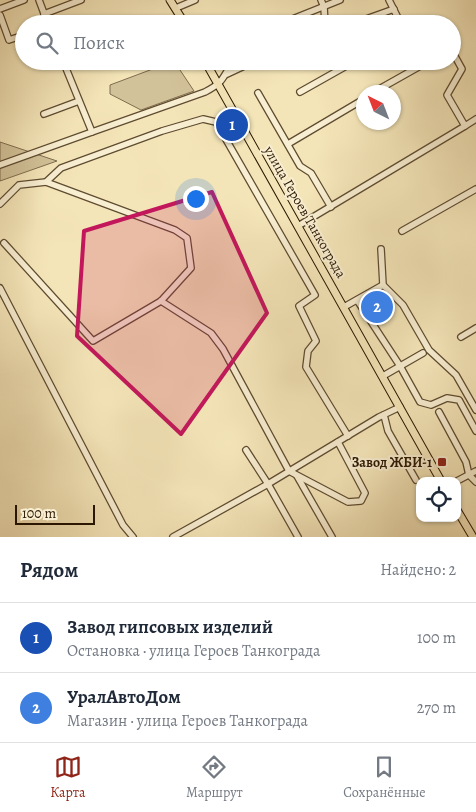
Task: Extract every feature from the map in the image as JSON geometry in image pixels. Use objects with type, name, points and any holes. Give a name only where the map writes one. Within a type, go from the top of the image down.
[{"type":"main road","points":[[173,3],[180,15]]},
{"type":"main road","name":"улица Героев Танкограда","points":[[210,70],[439,477]]},
{"type":"main road","points":[[461,517],[473,537]]},
{"type":"street","points":[[0,9],[24,0]]},
{"type":"street","points":[[39,0],[44,14],[81,0]]},
{"type":"street","points":[[173,3],[194,0]]},
{"type":"street","points":[[321,0],[324,15]]},
{"type":"street","points":[[303,15],[340,0]]},
{"type":"street","points":[[389,0],[397,15]]},
{"type":"street","points":[[377,15],[394,9]]},
{"type":"street","points":[[0,15],[8,40],[15,38]]},
{"type":"street","points":[[461,67],[462,69],[447,95],[465,126]]},
{"type":"street","points":[[67,70],[92,132]]},
{"type":"street","points":[[0,165],[205,92],[218,85],[229,70]]},
{"type":"street","points":[[227,74],[234,70]]},
{"type":"street","points":[[300,92],[339,70]]},
{"type":"street","points":[[386,85],[413,70]]},
{"type":"street","points":[[258,93],[300,166],[311,173],[331,207]]},
{"type":"street","points":[[44,114],[79,101]]},
{"type":"street","points":[[288,144],[356,104]]},
{"type":"street","points":[[46,182],[61,168],[162,131],[203,119],[216,122],[315,295],[298,306],[316,341],[308,351],[306,367],[348,436]]},
{"type":"street","points":[[298,226],[476,119]]},
{"type":"street","points":[[0,204],[19,185],[46,182],[175,230],[187,238],[191,268],[161,301],[93,341],[4,243]]},
{"type":"street","points":[[402,231],[476,190]]},
{"type":"street","points":[[381,249],[383,286],[403,305],[429,350],[456,375],[476,410]]},
{"type":"street","points":[[344,307],[383,286]]},
{"type":"street","points":[[0,288],[123,525],[133,537]]},
{"type":"street","points":[[357,300],[400,366],[420,402],[431,405],[447,398],[459,400],[476,431]]},
{"type":"street","points":[[161,301],[211,333],[223,349],[289,471],[348,502],[361,501],[365,494],[338,442]]},
{"type":"street","points":[[461,337],[476,328]]},
{"type":"street","points":[[383,376],[423,353]]},
{"type":"street","points":[[173,537],[400,407]]},
{"type":"street","points":[[439,412],[466,462],[469,475],[476,482]]},
{"type":"street","points":[[384,415],[388,432],[416,480]]},
{"type":"street","points":[[246,450],[298,537]]},
{"type":"street","points":[[461,479],[476,471]]},
{"type":"street","points":[[297,475],[332,537]]},
{"type":"highlighted area","points":[[212,192],[267,313],[181,434],[77,336],[84,231]]},
{"type":"shaded area","points":[[150,70],[180,70],[194,91],[141,110],[110,94],[110,85]]},
{"type":"shaded area","points":[[0,142],[57,161],[0,181]]},
{"type":"place","name":"Завод гипсовых изделий","points":[[232,125]]},
{"type":"place","name":"УралАвтоДом","points":[[377,307]]},
{"type":"place","name":"Завод ЖБИ-1","points":[[442,462]]}]
